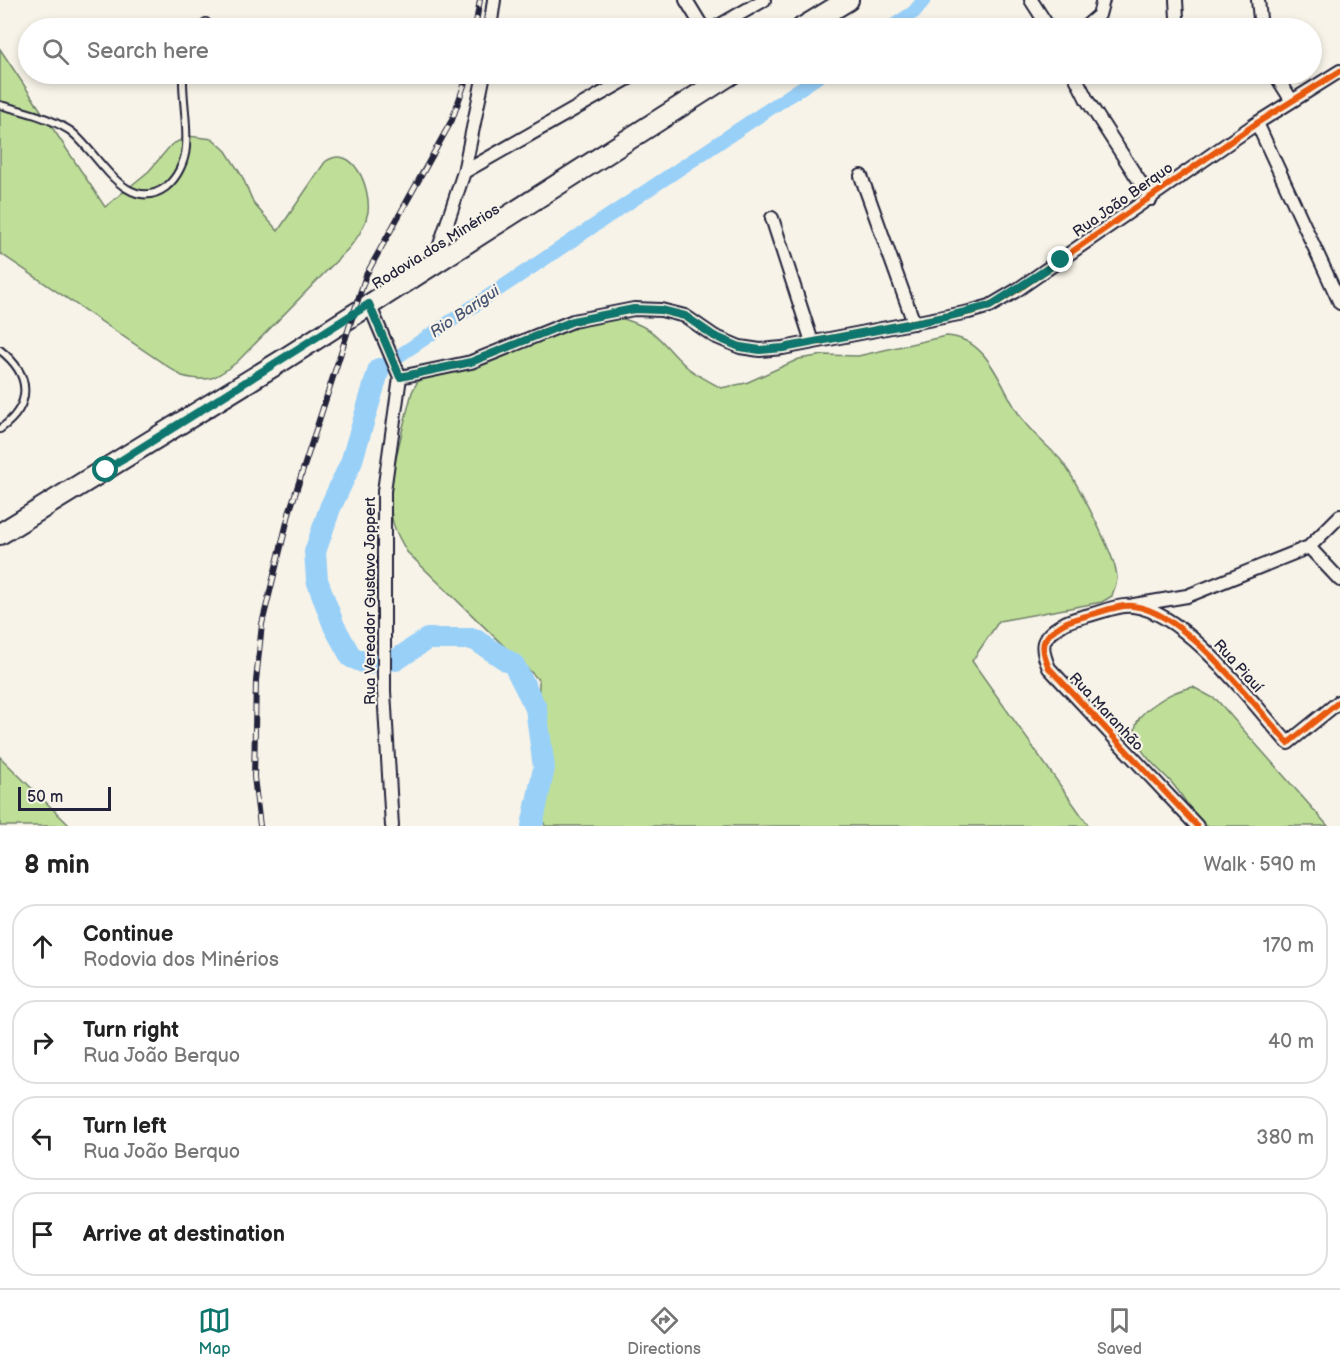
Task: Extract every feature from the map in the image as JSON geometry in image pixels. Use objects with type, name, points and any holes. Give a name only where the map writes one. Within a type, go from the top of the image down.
[{"type":"main road","points":[[818,18],[848,0]]},
{"type":"main road","name":"Rodovia dos Minérios","points":[[0,534],[273,366],[714,84]]},
{"type":"street","points":[[491,18],[494,0]]},
{"type":"street","points":[[686,0],[697,18]]},
{"type":"street","points":[[732,18],[764,0]]},
{"type":"street","points":[[1031,0],[1043,18]]},
{"type":"street","points":[[1096,18],[1099,15],[1103,0]]},
{"type":"street","points":[[1176,0],[1177,18]]},
{"type":"street","points":[[1258,0],[1260,18]]},
{"type":"street","name":"Rua João Berquo","points":[[1322,82],[1340,70]]},
{"type":"street","points":[[433,265],[464,172],[482,84]]},
{"type":"street","points":[[464,172],[618,84]]},
{"type":"street","points":[[1079,84],[1151,199]]},
{"type":"street","points":[[1281,84],[1292,101]]},
{"type":"street","name":"Rua João Berquo","points":[[400,377],[471,362],[573,321],[634,309],[661,310],[685,316],[714,336],[740,347],[760,350],[914,323],[990,306],[1151,199],[1257,123],[1318,84]]},
{"type":"street","points":[[1257,123],[1340,303]]},
{"type":"street","points":[[861,176],[914,323]]},
{"type":"street","points":[[772,218],[812,342]]},
{"type":"street","points":[[369,304],[400,377]]},
{"type":"street","name":"Rua Vereador Gustavo Joppert","points":[[392,826],[384,691],[384,491],[400,377]]},
{"type":"street","points":[[1132,606],[1186,596],[1309,547],[1340,516]]},
{"type":"street","points":[[1309,547],[1340,580]]},
{"type":"street","name":"Rua Piauí","points":[[1132,606],[1161,615],[1192,637],[1288,743],[1340,701]]},
{"type":"street","name":"Rua Maranhão","points":[[1132,606],[1066,622],[1048,633],[1043,643],[1042,653],[1049,668],[1197,826]]},
{"type":"lane","points":[[0,105],[37,114],[70,131],[115,179],[130,190],[143,195],[158,192],[172,182],[182,165],[187,147],[183,84]]},
{"type":"lane","points":[[0,351],[21,372],[25,390],[21,409],[0,429]]},
{"type":"green space","points":[[0,49],[18,76],[18,84],[23,84],[105,207],[149,171],[171,145],[188,136],[213,139],[226,151],[242,176],[254,204],[278,231],[325,162],[335,157],[344,158],[358,170],[368,202],[368,212],[363,227],[349,248],[237,362],[217,376],[205,379],[182,376],[0,253]]},
{"type":"green space","points":[[620,318],[634,322],[652,332],[688,368],[721,388],[746,383],[799,359],[824,355],[858,356],[946,336],[962,339],[985,356],[1025,423],[1066,468],[1094,517],[1115,568],[1117,580],[1112,596],[1102,602],[999,621],[972,661],[1089,826],[545,826],[537,803],[539,680],[407,552],[396,532],[392,518],[391,489],[412,392],[419,379],[433,368],[577,325],[602,319]]},
{"type":"green space","points":[[1193,687],[1217,700],[1328,826],[1200,826],[1180,793],[1147,757],[1136,737],[1136,726],[1141,716],[1152,706],[1171,694]]},
{"type":"green space","points":[[0,757],[70,826],[0,826]]},
{"type":"waterway","name":"Rio Barigui","points":[[905,18],[914,12],[924,0]]},
{"type":"waterway","name":"Rio Barigui","points":[[379,369],[807,84]]},
{"type":"waterway","name":"Rio Barigui","points":[[368,664],[351,657],[334,626],[317,580],[315,552],[330,508],[351,463],[379,369]]},
{"type":"waterway","name":"Rio Barigui","points":[[396,660],[427,639],[474,639],[514,665],[536,708],[544,768],[532,826]]},
{"type":"railway","points":[[477,18],[480,0]]},
{"type":"railway","points":[[260,826],[254,777],[256,681],[262,624],[290,510],[366,275],[452,120],[465,84]]},
{"type":"cycle path","points":[[1322,82],[1340,71]]},
{"type":"cycle path","points":[[369,304],[400,377],[471,362],[573,321],[634,309],[661,310],[685,316],[714,336],[740,347],[760,350],[783,348],[969,312],[990,306],[1017,290],[1257,123],[1319,84]]},
{"type":"cycle path","points":[[1197,826],[1049,668],[1043,647],[1050,633],[1070,621],[1118,607],[1133,606],[1153,612],[1175,624],[1217,662],[1288,743],[1340,701]]},
{"type":"route","points":[[106,470],[369,304],[400,377],[471,362],[573,321],[634,309],[661,310],[685,316],[714,336],[740,347],[760,350],[783,348],[945,317],[990,306],[1061,260]]}]
